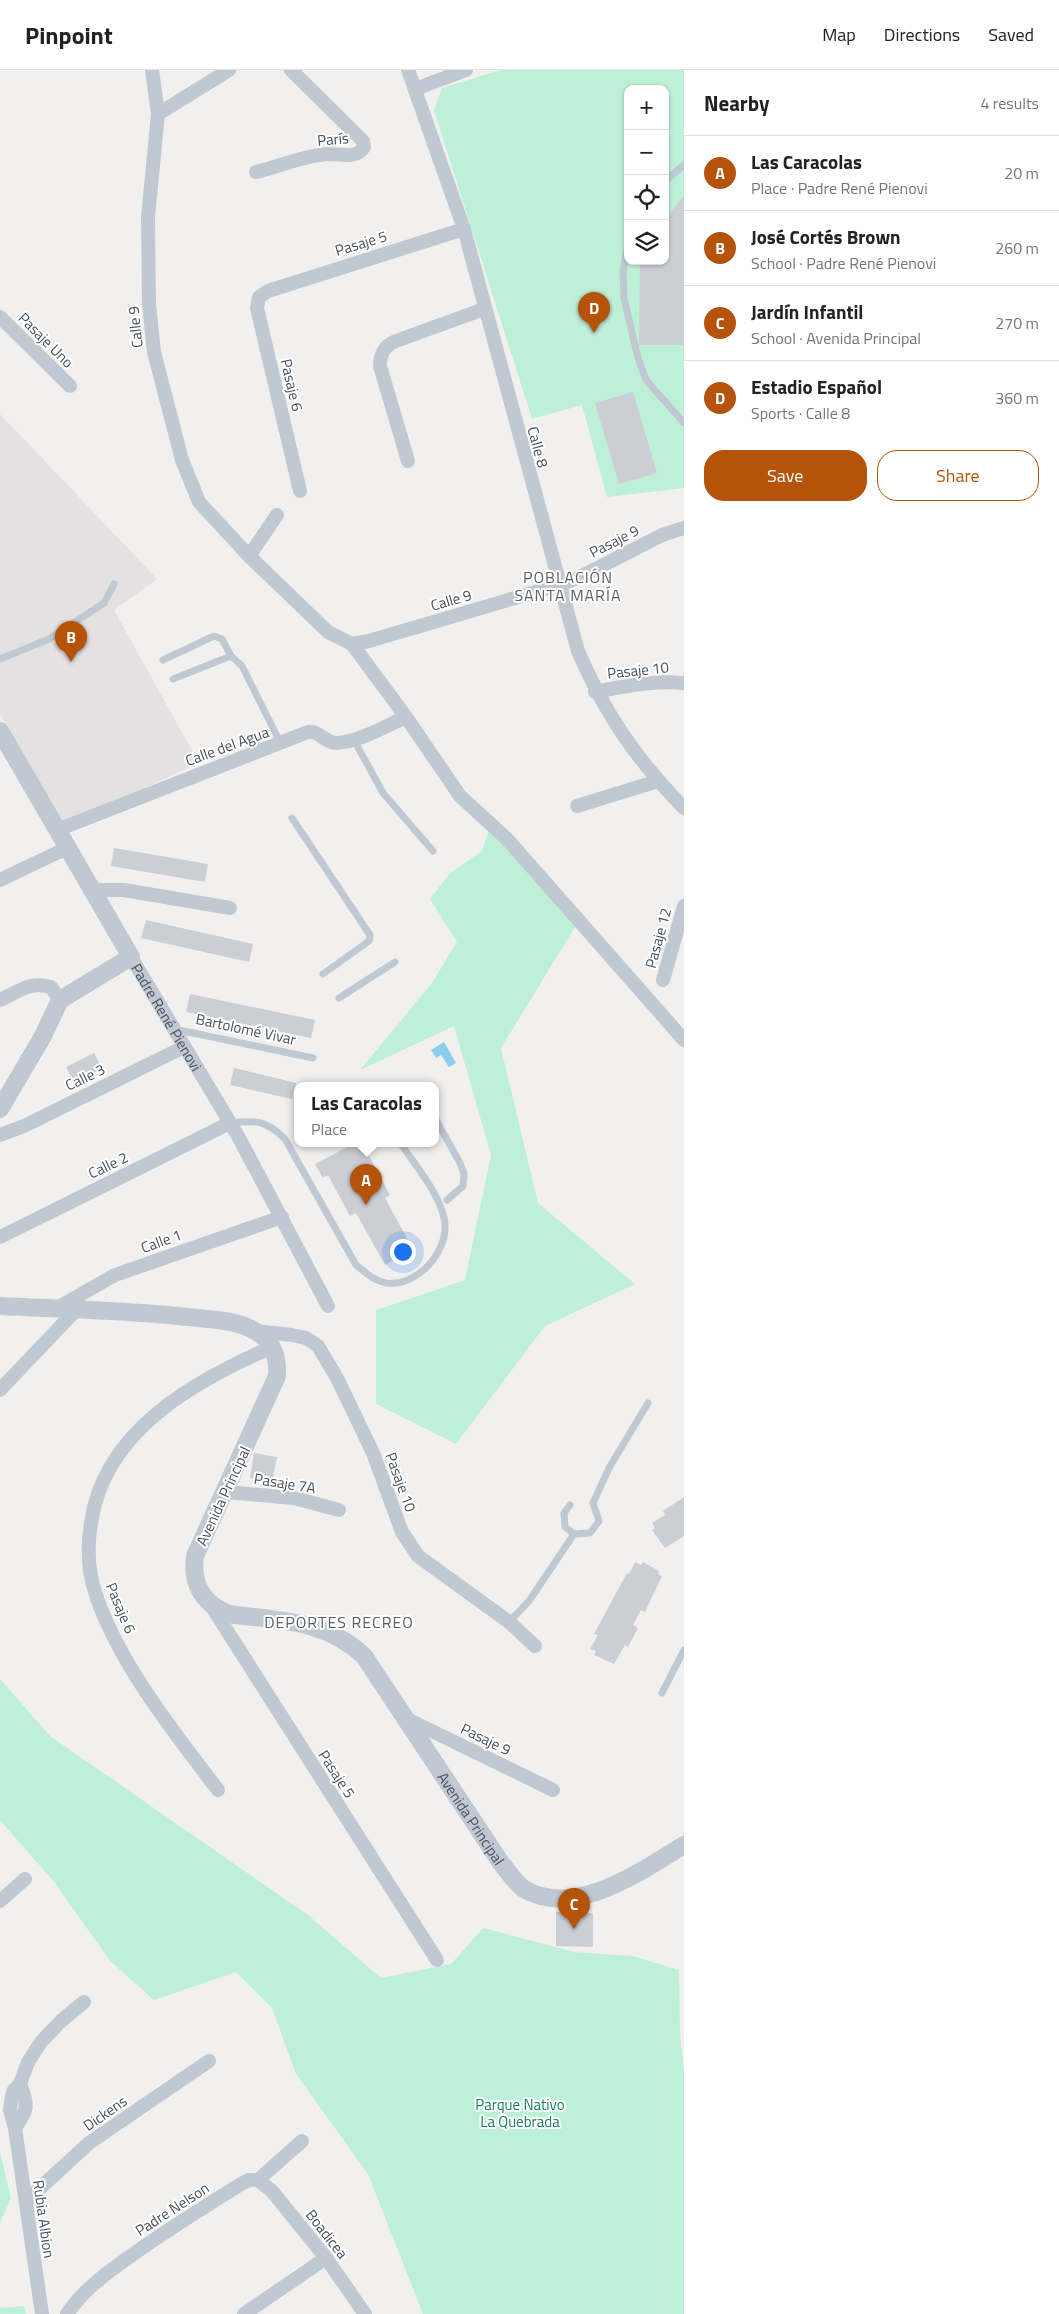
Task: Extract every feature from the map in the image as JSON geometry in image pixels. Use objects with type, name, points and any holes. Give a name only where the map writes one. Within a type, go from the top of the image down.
[{"type":"street","name":"Calle 9","points":[[152,70],[158,114],[148,217],[148,304],[154,352],[182,460],[199,502],[248,556],[328,632],[352,644],[406,717],[460,796],[507,839],[684,1040]]},
{"type":"street","points":[[158,114],[228,70]]},
{"type":"street","name":"París","points":[[256,172],[327,154],[353,155],[361,153],[364,147],[363,141],[291,70]]},
{"type":"street","name":"Calle 8","points":[[408,70],[464,229],[484,309],[578,651],[595,692],[621,733],[658,781],[684,808]]},
{"type":"street","points":[[415,90],[466,70]]},
{"type":"street","name":"Pasaje 5","points":[[268,291],[464,229]]},
{"type":"street","name":"Pasaje 6","points":[[268,291],[259,297],[257,308],[300,490]]},
{"type":"street","points":[[408,461],[380,366],[383,350],[396,340],[484,309]]},
{"type":"street","name":"Pasaje Uno","points":[[0,317],[70,386]]},
{"type":"street","points":[[248,556],[277,516]]},
{"type":"street","name":"Pasaje 9","points":[[559,585],[662,535],[684,528]]},
{"type":"street","name":"Calle 9","points":[[352,644],[559,585]]},
{"type":"street","name":"Pasaje 10","points":[[595,692],[639,684],[670,681],[684,683]]},
{"type":"street","name":"Calle del Agua","points":[[57,830],[198,773],[312,731],[333,743],[354,740],[406,717]]},
{"type":"street","name":"Padre René Pienovi","points":[[0,731],[230,1123],[328,1306]]},
{"type":"street","points":[[577,806],[658,781]]},
{"type":"street","points":[[0,880],[67,848]]},
{"type":"street","points":[[93,890],[124,890],[230,908]]},
{"type":"street","name":"Pasaje 12","points":[[663,980],[684,906]]},
{"type":"street","points":[[0,1109],[43,1036],[60,1000],[131,957]]},
{"type":"street","points":[[0,1000],[23,988],[38,983],[51,987],[60,1000]]},
{"type":"street","name":"Calle 3","points":[[0,1135],[24,1126],[184,1047]]},
{"type":"street","name":"Calle 2","points":[[0,1237],[230,1123]]},
{"type":"street","name":"Calle 1","points":[[56,1308],[115,1275],[282,1217]]},
{"type":"street","points":[[0,1306],[173,1315],[231,1322],[254,1331],[272,1347]]},
{"type":"street","points":[[0,1390],[77,1309]]},
{"type":"street","name":"Pasaje 10","points":[[254,1331],[306,1338],[318,1346],[337,1378],[373,1452],[402,1532],[418,1556],[509,1622],[535,1646]]},
{"type":"street","name":"Pasaje 6","points":[[218,1790],[140,1681],[108,1624],[95,1593],[91,1573],[89,1533],[92,1513],[105,1475],[115,1457],[140,1426],[178,1398],[231,1365],[272,1347]]},
{"type":"street","name":"Avenida Principal","points":[[272,1347],[278,1366],[274,1385],[199,1546],[194,1566],[198,1587],[210,1604],[229,1614],[322,1628],[341,1637],[364,1656],[501,1863],[522,1888],[533,1893],[557,1898],[569,1899],[590,1895],[636,1873],[684,1845]]},
{"type":"street","name":"Pasaje 7A","points":[[225,1492],[294,1498],[338,1510]]},
{"type":"street","name":"Pasaje 5","points":[[210,1604],[227,1634],[437,1960]]},
{"type":"street","name":"Pasaje 9","points":[[404,1718],[553,1790]]},
{"type":"street","points":[[0,1901],[25,1879]]},
{"type":"street","name":"Rubia Albion","points":[[42,2314],[15,2128],[10,2110],[14,2090],[20,2084],[28,2062],[41,2042],[61,2021],[84,2002]]},
{"type":"street","name":"Dickens","points":[[26,2200],[90,2143],[209,2061]]},
{"type":"street","name":"Padre Nelson","points":[[67,2314],[90,2287],[151,2242],[241,2184],[249,2180],[258,2180],[302,2141]]},
{"type":"street","name":"Boadicea","points":[[258,2180],[272,2191],[326,2258],[366,2314]]},
{"type":"street","points":[[244,2314],[326,2258]]},
{"type":"lane","points":[[669,178],[684,165]]},
{"type":"lane","points":[[624,265],[624,298],[638,358],[646,380],[684,423]]},
{"type":"lane","points":[[0,659],[49,638],[104,603],[114,584]]},
{"type":"lane","points":[[163,660],[214,636],[222,639],[231,656],[242,666],[281,744]]},
{"type":"lane","points":[[173,679],[231,656]]},
{"type":"lane","points":[[354,740],[383,793],[433,851]]},
{"type":"lane","points":[[292,818],[370,935],[369,941],[323,974]]},
{"type":"lane","points":[[338,998],[395,962]]},
{"type":"lane","name":"Bartolomé Vivar","points":[[174,1029],[313,1058]]},
{"type":"lane","points":[[230,1123],[261,1122],[273,1127],[285,1139],[356,1266],[371,1277],[386,1283],[409,1279],[433,1261],[443,1242],[445,1225],[442,1206],[403,1147]]},
{"type":"lane","points":[[439,1126],[464,1174],[463,1186],[447,1200]]},
{"type":"lane","points":[[570,1505],[564,1513],[565,1527],[574,1534],[590,1533],[599,1522],[593,1503],[609,1468],[648,1403]]},
{"type":"lane","points":[[509,1622],[529,1601],[574,1534]]},
{"type":"lane","points":[[662,1694],[684,1650]]},
{"type":"shaded area","points":[[0,414],[157,579],[114,610],[199,763],[64,825],[0,714]]},
{"type":"green space","points":[[501,70],[684,70],[684,488],[607,497],[582,405],[532,419],[434,110],[442,88]]},
{"type":"green space","points":[[490,827],[575,927],[501,1048],[538,1203],[635,1284],[545,1326],[456,1444],[376,1404],[376,1310],[465,1280],[491,1155],[454,1026],[360,1070],[432,983],[457,942],[430,899],[450,873],[482,851]]},
{"type":"green space","name":"Parque Nativo La Quebrada","points":[[0,1679],[50,1736],[308,1915],[381,1978],[451,1964],[483,1928],[574,1952],[633,1956],[679,1970],[680,2034],[684,2072],[684,2314],[423,2314],[368,2174],[296,2074],[272,2008],[236,1972],[154,2000],[110,1961],[55,1883],[0,1820]]},
{"type":"green space","points":[[0,2152],[11,2198],[0,2223]]},
{"type":"green space","points":[[24,2306],[26,2314],[0,2314],[0,2308]]},
{"type":"water","points":[[444,1042],[456,1063],[449,1067],[441,1055],[436,1058],[431,1050]]},
{"type":"building","points":[[684,196],[684,345],[639,345],[640,265],[669,265],[669,214]]},
{"type":"building","points":[[633,392],[657,473],[619,484],[595,403]]},
{"type":"building","points":[[114,848],[208,864],[205,882],[111,866]]},
{"type":"building","points":[[146,920],[253,944],[249,962],[141,938]]},
{"type":"building","points":[[190,994],[315,1020],[311,1038],[186,1012]]},
{"type":"building","points":[[94,1053],[102,1069],[74,1083],[66,1067]]},
{"type":"building","points":[[234,1068],[294,1083],[294,1091],[292,1099],[230,1085]]},
{"type":"building","points":[[347,1147],[368,1147],[371,1152],[368,1154],[390,1195],[385,1198],[409,1242],[406,1244],[409,1251],[385,1265],[356,1213],[350,1216],[328,1175],[323,1178],[315,1164]]},
{"type":"building","points":[[254,1453],[277,1457],[272,1482],[250,1478]]},
{"type":"building","points":[[684,1497],[684,1536],[665,1548],[652,1530],[655,1528],[652,1523],[665,1515],[663,1511]]},
{"type":"building","points":[[635,1562],[641,1565],[643,1562],[659,1571],[658,1574],[662,1576],[645,1612],[641,1610],[633,1625],[638,1628],[628,1647],[625,1645],[614,1664],[594,1655],[596,1651],[590,1649],[598,1635],[594,1634],[627,1573],[629,1574]]},
{"type":"building","points":[[556,1912],[593,1913],[593,1947],[556,1946]]},
{"type":"place","name":"Estadio Español","points":[[594,333]]},
{"type":"place","name":"José Cortés Brown","points":[[71,662]]},
{"type":"place","name":"Las Caracolas","points":[[366,1205]]},
{"type":"place","name":"Jardín Infantil","points":[[574,1929]]},
{"type":"district","name":"POBLACIÓN SANTA MARÍA","points":[[568,586]]},
{"type":"district","name":"DEPORTES RECREO","points":[[339,1622]]}]
